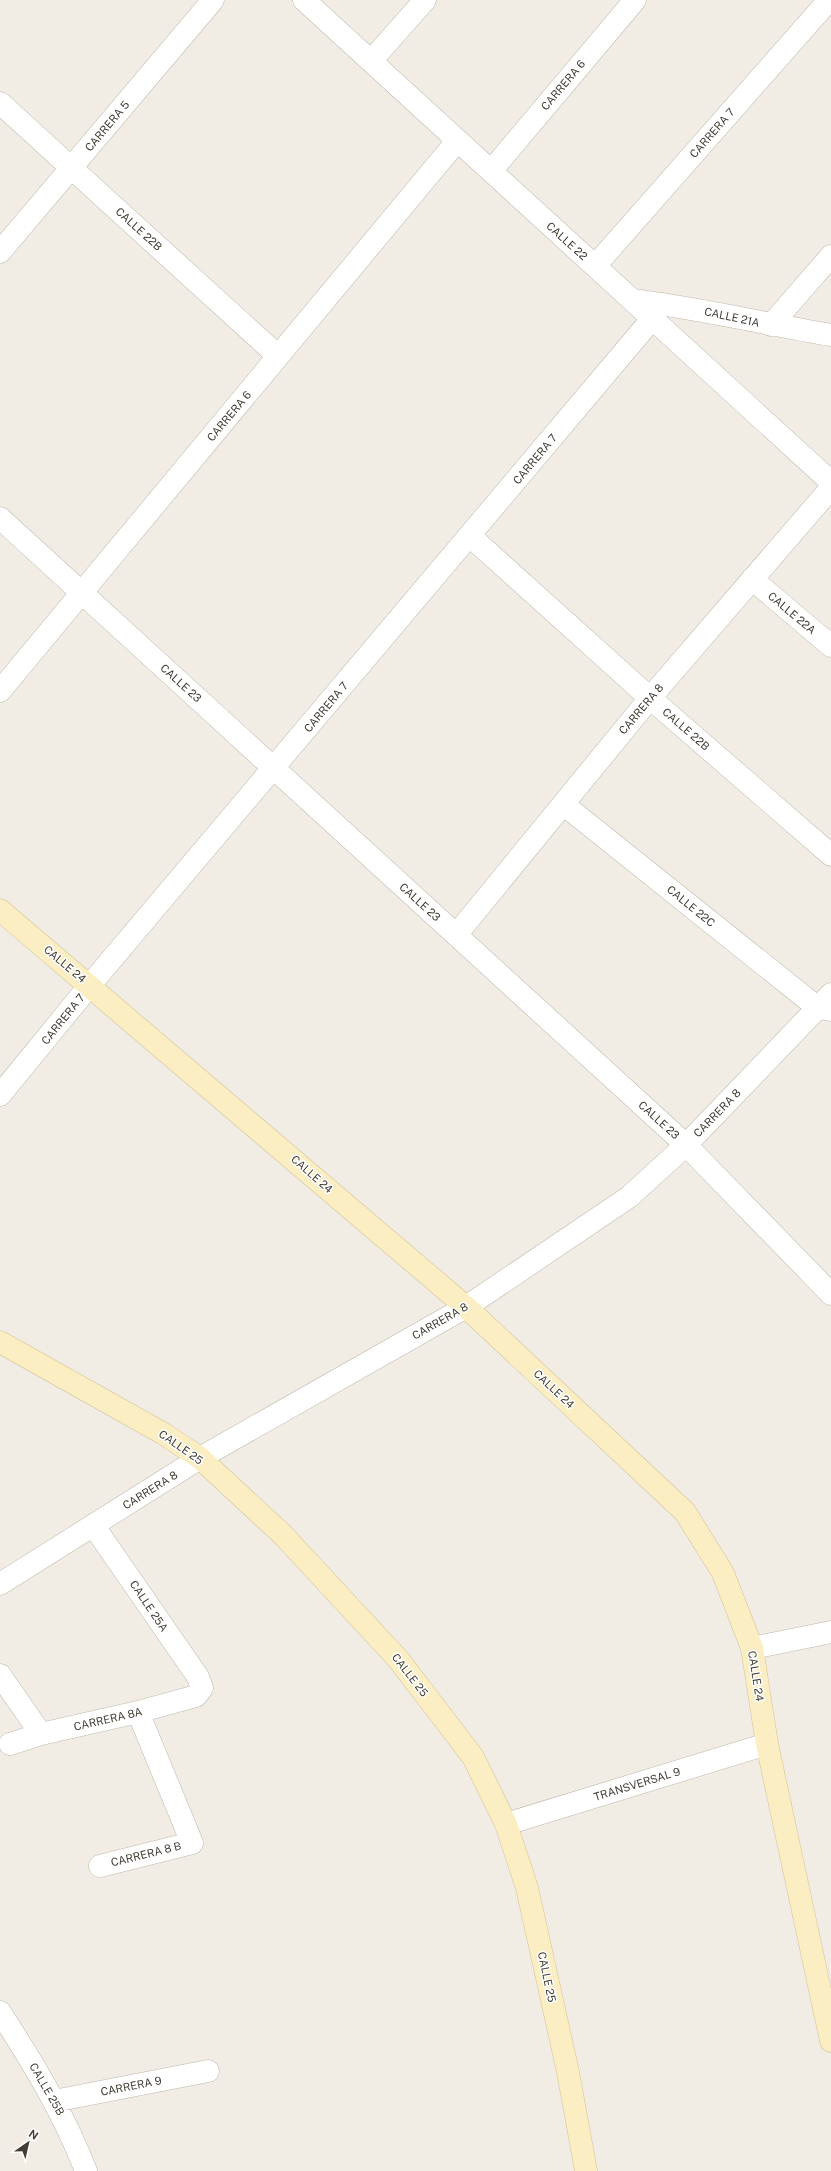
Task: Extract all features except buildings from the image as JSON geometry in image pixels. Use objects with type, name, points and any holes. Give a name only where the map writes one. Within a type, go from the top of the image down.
[{"type":"street","name":"CARRERA 5","points":[[0,252],[213,0]]},
{"type":"street","name":"CALLE 22","points":[[304,0],[831,482]]},
{"type":"street","points":[[371,62],[425,0]]},
{"type":"street","name":"CARRERA 6","points":[[491,171],[635,0]]},
{"type":"street","name":"CARRERA 7","points":[[595,266],[829,0]]},
{"type":"street","name":"CALLE 22B","points":[[0,103],[278,356]]},
{"type":"street","name":"CARRERA 6","points":[[0,691],[457,141]]},
{"type":"street","points":[[771,325],[831,256]]},
{"type":"street","name":"CALLE 21A","points":[[632,300],[683,306],[771,325],[831,335]]},
{"type":"street","name":"CARRERA 7","points":[[0,1095],[90,985],[274,769],[652,319]]},
{"type":"street","name":"CARRERA 8","points":[[456,935],[650,698],[831,488]]},
{"type":"street","name":"CALLE 23","points":[[0,518],[686,1145],[831,1294]]},
{"type":"street","name":"CALLE 22B","points":[[470,536],[650,698],[831,855]]},
{"type":"street","name":"CALLE 22A","points":[[752,579],[831,646]]},
{"type":"street","name":"CALLE 22C","points":[[564,804],[827,1004]]},
{"type":"street","name":"CALLE 24","points":[[0,910],[90,985],[466,1307],[685,1512],[723,1573],[752,1648],[767,1744],[831,2041]]},
{"type":"street","name":"CARRERA 8","points":[[2,1580],[200,1458],[466,1307],[629,1197],[686,1145],[827,1004]]},
{"type":"street","name":"CALLE 25","points":[[0,1342],[164,1434],[200,1458],[283,1535],[398,1659],[473,1757],[506,1824],[527,1888],[568,2072],[586,2171]]},
{"type":"street","name":"CALLE 25A","points":[[93,1525],[198,1677],[202,1688]]},
{"type":"street","points":[[752,1648],[831,1632]]},
{"type":"street","points":[[0,1675],[41,1734]]},
{"type":"street","name":"CARRERA 8A","points":[[10,1744],[41,1734],[138,1712],[196,1696],[202,1688]]},
{"type":"street","name":"CARRERA 8 B","points":[[100,1866],[192,1843],[138,1712]]},
{"type":"street","name":"TRANSVERSAL 9","points":[[506,1824],[767,1744]]},
{"type":"street","name":"CALLE 25B","points":[[0,2012],[54,2100],[72,2134],[86,2171]]},
{"type":"street","name":"CARRERA 9","points":[[54,2100],[208,2071]]}]
